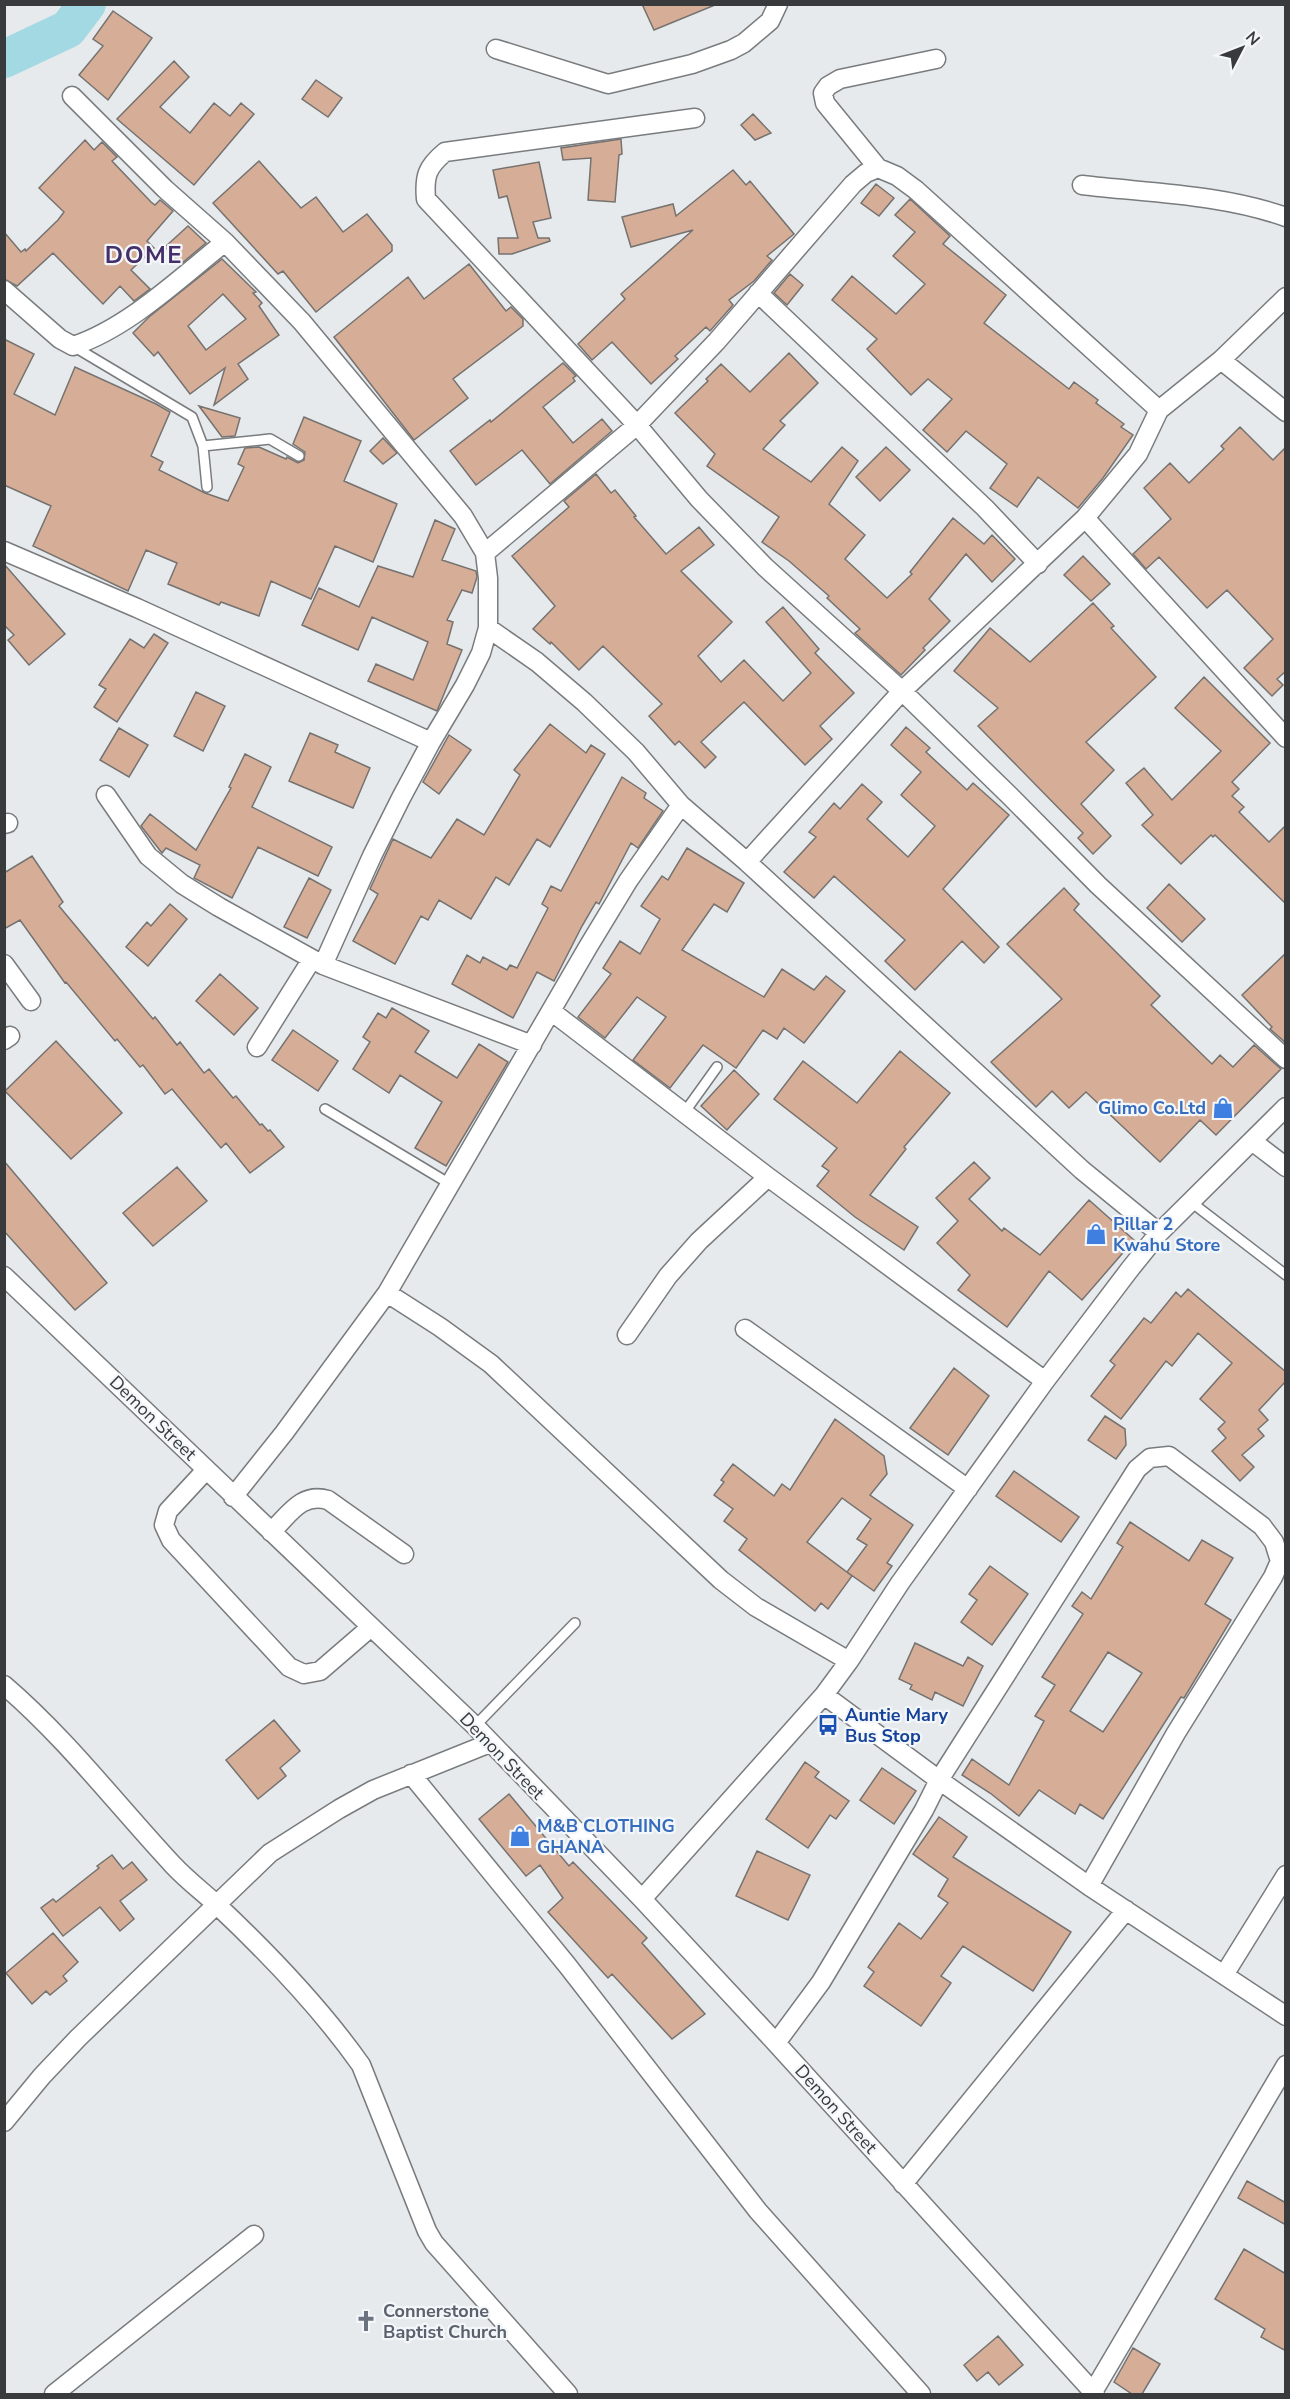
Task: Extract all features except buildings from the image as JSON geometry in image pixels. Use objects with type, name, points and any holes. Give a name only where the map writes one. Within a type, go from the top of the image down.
[{"type":"street","points":[[496,49],[608,84],[692,64],[730,50],[744,43],[770,21],[778,4]]},
{"type":"street","points":[[936,59],[840,79],[828,86],[823,93],[825,103],[878,168],[897,176],[916,190],[1159,410]]},
{"type":"street","points":[[72,96],[165,189],[225,242],[309,331],[463,516],[484,553],[488,579],[488,628],[481,652],[465,685],[430,742],[317,962],[257,1047]]},
{"type":"street","points":[[695,118],[445,152],[430,164],[425,184],[426,199],[638,425],[699,499],[765,567],[902,691],[1098,885],[1286,1059]]},
{"type":"street","points":[[484,553],[638,425],[717,341],[853,184],[866,173],[878,168]]},
{"type":"street","points":[[1082,185],[1215,200],[1260,208],[1286,217]]},
{"type":"street","points":[[4,290],[60,339],[74,346],[120,323],[225,242]]},
{"type":"street","points":[[758,293],[985,508],[1038,564]]},
{"type":"street","points":[[747,862],[902,691],[1085,518],[1138,454],[1159,410],[1221,360],[1286,297]]},
{"type":"street","points":[[1221,360],[1286,411]]},
{"type":"street","points":[[1085,518],[1286,738]]},
{"type":"street","points":[[4,551],[137,608],[430,742]]},
{"type":"street","points":[[488,628],[537,662],[584,702],[636,752],[681,805],[747,862],[1082,1170],[1159,1233]]},
{"type":"street","points":[[106,795],[148,856],[183,884],[210,901],[317,962],[532,1045]]},
{"type":"street","points":[[233,1497],[284,1433],[387,1293],[628,881],[681,805]]},
{"type":"street","points":[[4,964],[31,1001]]},
{"type":"street","points":[[551,1011],[768,1177],[1045,1381]]},
{"type":"street","points":[[642,1899],[824,1695],[900,1583],[1045,1381],[1159,1233],[1286,1107]]},
{"type":"street","points":[[1252,1141],[1286,1167]]},
{"type":"street","points":[[627,1335],[668,1276],[699,1241],[768,1177]]},
{"type":"street","name":"Demon Street","points":[[4,1276],[475,1726],[642,1899],[776,2043],[1094,2393]]},
{"type":"street","points":[[387,1293],[440,1327],[491,1364],[721,1580],[756,1606],[849,1661]]},
{"type":"street","points":[[745,1329],[968,1490]]},
{"type":"street","points":[[776,2043],[821,1983],[924,1810],[939,1780],[1137,1469],[1150,1458],[1169,1456],[1262,1526],[1274,1542],[1280,1561],[1273,1577],[1176,1733],[1089,1886]]},
{"type":"street","points":[[206,1470],[168,1512],[164,1526],[171,1540],[289,1667],[304,1674],[320,1671],[371,1627]]},
{"type":"street","points":[[271,1532],[305,1499],[316,1496],[328,1500],[404,1554]]},
{"type":"street","points":[[4,1685],[35,1712],[175,1867],[218,1905],[280,1969],[321,2013],[350,2049],[361,2065],[427,2231],[434,2243],[568,2394]]},
{"type":"street","points":[[824,1695],[1089,1886],[1286,2016]]},
{"type":"street","points":[[4,2122],[42,2076],[78,2038],[270,1853],[339,1809],[374,1790],[490,1743]]},
{"type":"street","points":[[411,1774],[567,1965],[758,2211],[921,2394]]},
{"type":"street","points":[[1224,1975],[1286,1875]]},
{"type":"street","points":[[903,2184],[1126,1910]]},
{"type":"street","points":[[1094,2393],[1286,2065]]},
{"type":"street","points":[[54,2394],[254,2235]]},
{"type":"lane","points":[[74,346],[192,417],[203,446],[207,487]]},
{"type":"lane","points":[[203,446],[270,440],[299,456]]},
{"type":"lane","points":[[684,1113],[717,1066]]},
{"type":"lane","points":[[325,1109],[450,1184]]},
{"type":"lane","points":[[1191,1202],[1286,1275]]},
{"type":"lane","points":[[475,1726],[575,1623]]},
{"type":"waterway","points":[[4,59],[68,29],[87,4]]},
{"type":"place","name":"Glimo Co.Ltd","points":[[1223,1108]]},
{"type":"place","name":"Pillar 2 Kwahu Store","points":[[1096,1234]]},
{"type":"place","name":"Auntie Mary Bus Stop","points":[[828,1725]]},
{"type":"place","name":"M&B CLOTHING GHANA","points":[[520,1836]]},
{"type":"place","name":"Connerstone Baptist Church","points":[[366,2321]]},
{"type":"district","name":"DOME","points":[[144,255]]}]
